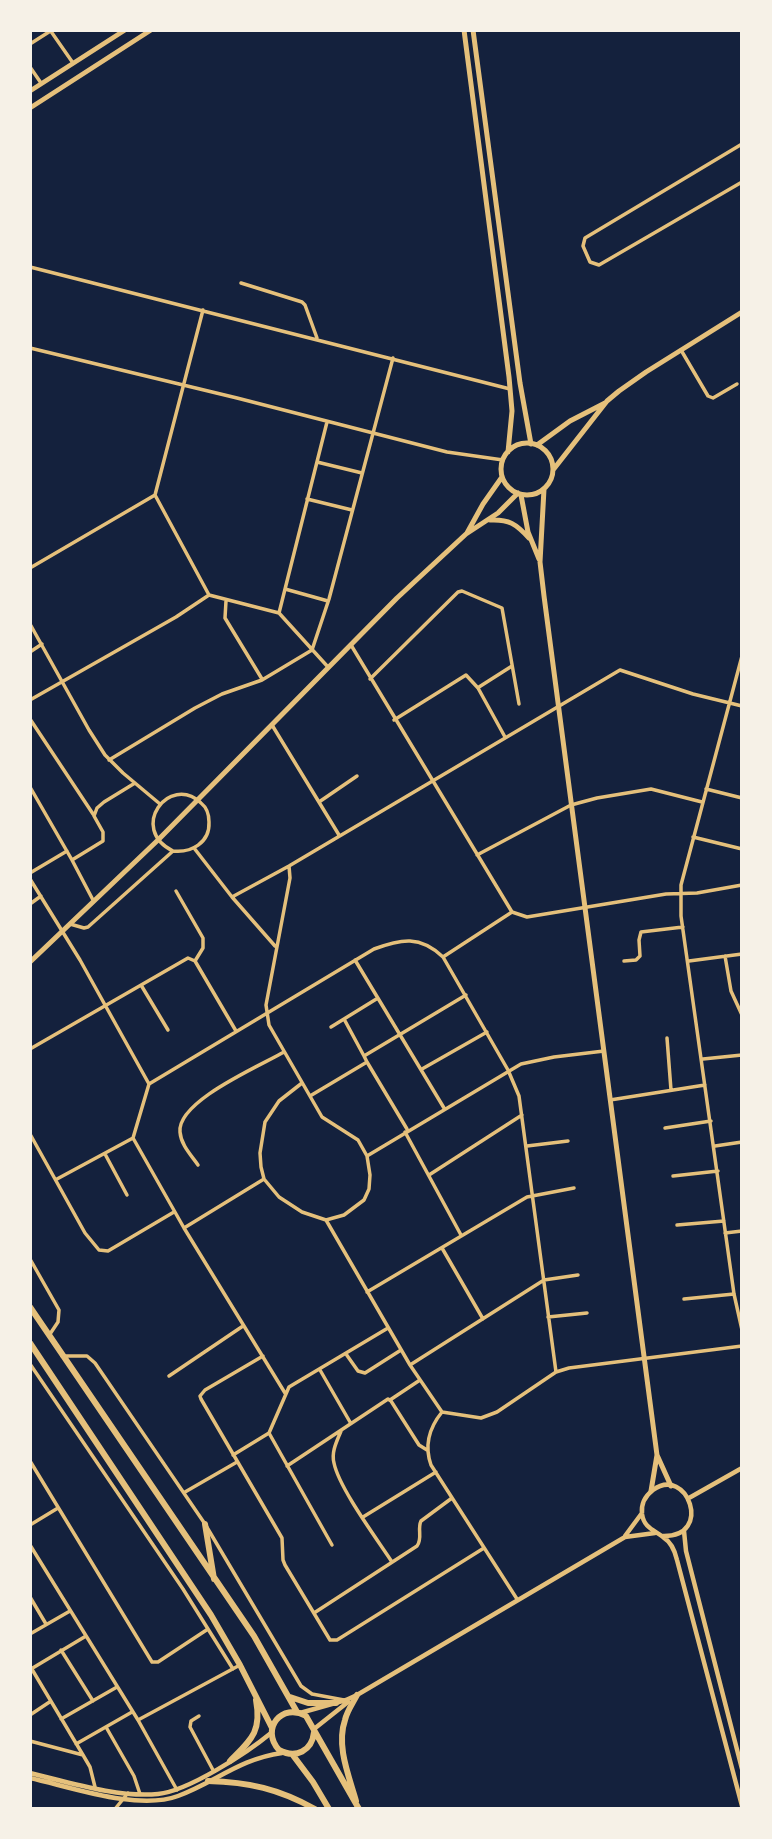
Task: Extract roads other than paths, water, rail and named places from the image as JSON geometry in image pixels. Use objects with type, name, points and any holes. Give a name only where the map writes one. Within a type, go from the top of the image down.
[{"type":"main road","points":[[464,30],[510,389],[512,428],[508,452],[503,460],[502,477],[466,534]]},
{"type":"main road","points":[[473,30],[514,342],[534,445]]},
{"type":"main road","points":[[534,445],[607,401],[646,372],[742,312]]},
{"type":"main road","points":[[607,401],[553,470],[544,489],[540,562],[657,1455],[652,1491]]},
{"type":"main road","points":[[508,452],[520,445],[534,445],[547,453],[553,470]]},
{"type":"main road","points":[[502,477],[507,486],[519,494],[530,495],[544,489]]},
{"type":"main road","points":[[30,962],[158,840],[397,598],[466,534],[519,494]]},
{"type":"main road","points":[[519,494],[531,540],[540,562]]},
{"type":"main road","points":[[488,520],[514,523],[531,540]]},
{"type":"main road","points":[[30,1307],[254,1636],[299,1712],[309,1719],[359,1809]]},
{"type":"main road","points":[[30,1343],[211,1615],[237,1667],[254,1691],[272,1730],[275,1746],[288,1753],[313,1782],[329,1809]]},
{"type":"main road","points":[[657,1455],[671,1486]]},
{"type":"main road","points":[[205,1524],[214,1580]]},
{"type":"main road","points":[[230,1761],[251,1739],[256,1729],[257,1708],[254,1691]]},
{"type":"main road","points":[[357,1695],[345,1720],[342,1736],[359,1809]]},
{"type":"main road","points":[[289,1697],[308,1703],[336,1703]]},
{"type":"main road","points":[[272,1730],[280,1716],[299,1712]]},
{"type":"main road","points":[[288,1753],[302,1752],[310,1746],[314,1730]]},
{"type":"main road","points":[[208,1781],[242,1782],[276,1791],[315,1809]]},
{"type":"street","points":[[30,44],[51,30],[73,63]]},
{"type":"street","points":[[30,91],[125,30]]},
{"type":"street","points":[[30,108],[151,30]]},
{"type":"street","points":[[30,67],[41,83]]},
{"type":"street","points":[[742,145],[585,238],[583,246],[590,262],[599,265],[742,182]]},
{"type":"street","points":[[30,267],[510,389]]},
{"type":"street","points":[[241,283],[302,302],[317,339]]},
{"type":"street","points":[[203,310],[155,495],[209,595],[279,613],[328,667]]},
{"type":"street","points":[[30,348],[447,452],[503,460]]},
{"type":"street","points":[[681,350],[708,397],[713,398],[737,384]]},
{"type":"street","points":[[109,760],[195,708],[222,694],[262,680],[312,650],[328,601],[393,358]]},
{"type":"street","points":[[279,613],[327,422]]},
{"type":"street","points":[[317,462],[362,473]]},
{"type":"street","points":[[30,568],[155,495]]},
{"type":"street","points":[[307,499],[352,510]]},
{"type":"street","points":[[285,589],[328,601]]},
{"type":"street","points":[[370,679],[461,591],[502,608],[519,704]]},
{"type":"street","points":[[30,700],[176,617],[209,595]]},
{"type":"street","points":[[226,601],[225,618],[262,680]]},
{"type":"street","points":[[30,624],[89,730],[109,760],[160,804]]},
{"type":"street","points":[[30,652],[42,644]]},
{"type":"street","points":[[351,645],[512,912],[527,917],[666,894],[697,893],[742,885]]},
{"type":"street","points":[[742,656],[680,894],[725,1233],[742,1330]]},
{"type":"street","points":[[478,688],[512,666]]},
{"type":"street","points":[[232,897],[620,670],[742,706]]},
{"type":"street","points":[[394,720],[462,676],[468,676],[478,688],[505,737]]},
{"type":"street","points":[[30,719],[103,832],[103,841],[72,860]]},
{"type":"street","points":[[272,725],[339,835]]},
{"type":"street","points":[[319,802],[357,776]]},
{"type":"street","points":[[94,816],[97,808],[104,802],[135,783]]},
{"type":"street","points":[[30,787],[93,900]]},
{"type":"street","points":[[477,855],[571,804],[611,794],[651,789],[702,802]]},
{"type":"street","points":[[706,789],[742,798]]},
{"type":"street","points":[[177,794],[197,800],[204,805],[209,822],[204,839],[194,848],[181,852],[158,840],[152,821],[160,804],[177,794]]},
{"type":"street","points":[[693,837],[742,849]]},
{"type":"street","points":[[194,848],[232,897],[276,946]]},
{"type":"street","points":[[69,924],[88,927],[173,850]]},
{"type":"street","points":[[30,873],[66,852]]},
{"type":"street","points":[[289,866],[290,878],[276,946],[267,1014],[269,1025],[326,1121],[358,1140],[367,1156],[370,1175],[369,1189],[364,1200],[344,1215],[326,1220]]},
{"type":"street","points":[[30,879],[63,931],[149,1084]]},
{"type":"street","points":[[176,891],[203,939],[202,948],[195,961]]},
{"type":"street","points":[[30,904],[41,896]]},
{"type":"street","points":[[443,957],[512,912]]},
{"type":"street","points":[[624,961],[639,958],[641,932],[683,927]]},
{"type":"street","points":[[57,1179],[133,1138],[149,1084],[374,949],[402,940],[429,945],[443,957],[466,995],[508,1070],[519,1096],[556,1372]]},
{"type":"street","points":[[689,961],[742,954]]},
{"type":"street","points":[[725,956],[731,991],[742,1015]]},
{"type":"street","points":[[30,1049],[186,958],[195,961],[236,1031]]},
{"type":"street","points":[[355,960],[444,1108]]},
{"type":"street","points":[[141,985],[168,1030]]},
{"type":"street","points":[[364,1056],[466,995]]},
{"type":"street","points":[[331,1027],[378,998]]},
{"type":"street","points":[[344,1019],[462,1236]]},
{"type":"street","points":[[422,1069],[487,1032]]},
{"type":"street","points":[[667,1038],[671,1090]]},
{"type":"street","points":[[367,1156],[521,1064],[604,1051]]},
{"type":"street","points":[[198,1165],[180,1134],[184,1115],[196,1102],[285,1052]]},
{"type":"street","points":[[702,1059],[742,1055]]},
{"type":"street","points":[[310,1096],[367,1062]]},
{"type":"street","points":[[302,1083],[279,1101],[265,1122],[260,1153],[264,1179],[290,1205],[326,1220],[387,1328],[442,1412]]},
{"type":"street","points":[[610,1100],[706,1085]]},
{"type":"street","points":[[429,1175],[522,1115]]},
{"type":"street","points":[[665,1128],[711,1121]]},
{"type":"street","points":[[30,1134],[94,1248],[108,1251],[174,1212]]},
{"type":"street","points":[[133,1138],[174,1212],[285,1393]]},
{"type":"street","points":[[527,1146],[568,1142]]},
{"type":"street","points":[[715,1146],[742,1142]]},
{"type":"street","points":[[105,1154],[127,1195]]},
{"type":"street","points":[[673,1176],[718,1171]]},
{"type":"street","points":[[184,1228],[264,1179]]},
{"type":"street","points":[[367,1292],[502,1211],[534,1195],[574,1188]]},
{"type":"street","points":[[677,1225],[724,1221]]},
{"type":"street","points":[[725,1233],[742,1231]]},
{"type":"street","points":[[442,1248],[483,1319]]},
{"type":"street","points":[[30,1259],[59,1310],[58,1322],[49,1335]]},
{"type":"street","points":[[410,1364],[544,1280],[578,1275]]},
{"type":"street","points":[[684,1300],[734,1294]]},
{"type":"street","points":[[548,1317],[587,1313]]},
{"type":"street","points":[[169,1376],[243,1326]]},
{"type":"street","points":[[233,1455],[269,1433],[285,1393],[291,1385],[387,1328]]},
{"type":"street","points":[[442,1412],[486,1417],[556,1372],[569,1368],[742,1346]]},
{"type":"street","points":[[346,1354],[358,1371],[365,1373],[401,1350]]},
{"type":"street","points":[[62,1356],[87,1356],[95,1363],[205,1524],[301,1686],[318,1696],[346,1700]]},
{"type":"street","points":[[263,1356],[205,1390],[200,1396],[282,1538],[283,1560],[328,1638],[334,1641],[484,1548]]},
{"type":"street","points":[[30,1364],[208,1629],[237,1667],[138,1720]]},
{"type":"street","points":[[320,1369],[350,1422]]},
{"type":"street","points":[[288,1466],[350,1422],[421,1380]]},
{"type":"street","points":[[390,1400],[419,1446],[427,1450]]},
{"type":"street","points":[[442,1412],[430,1434],[427,1450],[452,1499],[517,1599]]},
{"type":"street","points":[[342,1429],[333,1461],[345,1487],[392,1562]]},
{"type":"street","points":[[269,1433],[332,1545]]},
{"type":"street","points":[[30,1461],[152,1662],[158,1662],[208,1629]]},
{"type":"street","points":[[184,1492],[237,1462]]},
{"type":"street","points":[[689,1498],[742,1468]]},
{"type":"street","points":[[363,1517],[436,1472]]},
{"type":"street","points":[[625,1537],[642,1513],[646,1497],[664,1486],[684,1492],[689,1498],[692,1516],[684,1530],[663,1536],[648,1528],[642,1513]]},
{"type":"street","points":[[314,1613],[419,1544],[421,1521],[452,1499]]},
{"type":"street","points":[[30,1525],[58,1508]]},
{"type":"street","points":[[684,1530],[686,1551],[742,1769]]},
{"type":"street","points":[[299,1712],[357,1695],[625,1537],[655,1533]]},
{"type":"street","points":[[663,1536],[677,1560],[742,1806]]},
{"type":"street","points":[[30,1545],[138,1720],[177,1790]]},
{"type":"street","points":[[30,1561],[37,1557]]},
{"type":"street","points":[[30,1597],[46,1624]]},
{"type":"street","points":[[30,1634],[70,1611]]},
{"type":"street","points":[[86,1636],[31,1670],[90,1767],[95,1787]]},
{"type":"street","points":[[61,1650],[93,1701]]},
{"type":"street","points":[[61,1718],[117,1686]]},
{"type":"street","points":[[314,1730],[357,1695]]},
{"type":"street","points":[[30,1714],[51,1701]]},
{"type":"street","points":[[76,1744],[132,1712]]},
{"type":"street","points":[[199,1716],[191,1721],[190,1727],[214,1770]]},
{"type":"street","points":[[107,1727],[134,1776],[140,1794]]},
{"type":"street","points":[[30,1776],[95,1787],[127,1796],[160,1794],[177,1790],[242,1755],[272,1730]]},
{"type":"street","points":[[30,1741],[83,1755]]},
{"type":"street","points":[[30,1776],[127,1796],[165,1800],[186,1793],[254,1758],[288,1753]]},
{"type":"street","points":[[116,1809],[127,1796]]}]
